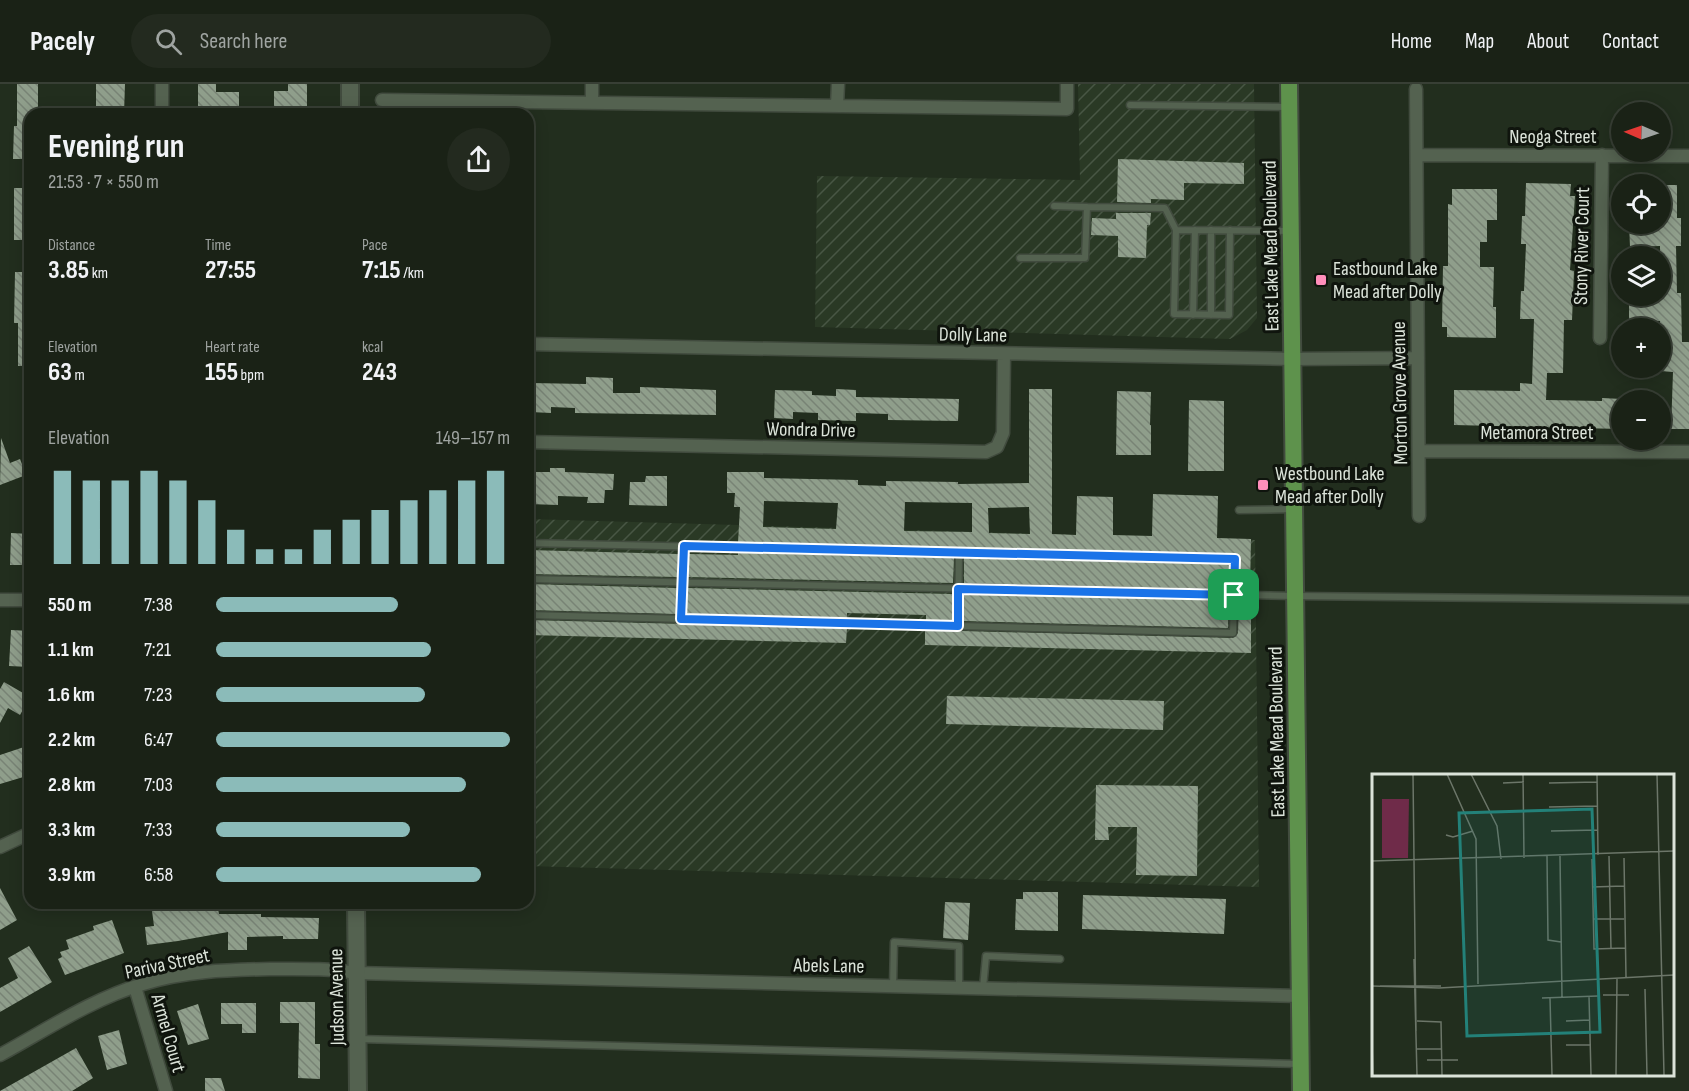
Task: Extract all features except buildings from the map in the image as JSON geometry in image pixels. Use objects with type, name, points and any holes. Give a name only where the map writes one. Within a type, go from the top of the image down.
[{"type":"main road","name":"East Lake Mead Boulevard","points":[[1289,84],[1301,1091]]},
{"type":"street","points":[[162,84],[162,108]]},
{"type":"street","points":[[350,84],[350,108]]},
{"type":"street","points":[[592,84],[592,103]]},
{"type":"street","points":[[837,106],[838,84]]},
{"type":"street","points":[[382,100],[1067,109],[1067,84]]},
{"type":"street","name":"Morton Grove Avenue","points":[[1416,89],[1419,516]]},
{"type":"street","name":"Neoga Street","points":[[1417,155],[1689,156]]},
{"type":"street","name":"Stony River Court","points":[[1599,338],[1602,155]]},
{"type":"street","name":"Dolly Lane","points":[[534,345],[1292,359],[1418,358]]},
{"type":"street","name":"Wondra Drive","points":[[534,442],[986,452],[997,447],[1003,433],[1004,354]]},
{"type":"street","name":"Metamora Street","points":[[1420,451],[1689,452]]},
{"type":"street","points":[[0,600],[24,600]]},
{"type":"street","points":[[0,846],[24,836]]},
{"type":"street","name":"Judson Avenue","points":[[356,909],[358,1091]]},
{"type":"street","name":"Pariva Street","points":[[0,1055],[95,1003],[135,987],[198,972],[330,968],[357,973]]},
{"type":"street","name":"Abels Lane","points":[[357,973],[1300,996]]},
{"type":"street","name":"Armel Court","points":[[135,987],[166,1091]]},
{"type":"lane","points":[[1130,105],[1289,107]]},
{"type":"lane","points":[[1054,206],[1165,208],[1176,230],[1174,314],[1229,315],[1230,230]]},
{"type":"lane","points":[[1020,258],[1085,258],[1087,207]]},
{"type":"lane","points":[[1176,230],[1291,231]]},
{"type":"lane","points":[[1192,315],[1196,230]]},
{"type":"lane","points":[[1211,230],[1211,315]]},
{"type":"lane","points":[[1239,510],[1294,509]]},
{"type":"lane","points":[[534,543],[1235,559],[1233,633],[534,615]]},
{"type":"lane","points":[[681,619],[684,546]]},
{"type":"lane","points":[[958,626],[959,553]]},
{"type":"lane","points":[[534,579],[1234,595],[1689,600]]},
{"type":"lane","points":[[892,986],[894,942],[959,946],[959,988]]},
{"type":"lane","points":[[983,988],[986,956],[1060,959]]},
{"type":"lane","points":[[358,1039],[1300,1064]]},
{"type":"shaded area","points":[[1078,84],[1254,84],[1257,318],[1247,330],[1230,339],[815,327],[817,176],[1080,180]]},
{"type":"shaded area","points":[[534,519],[1255,540],[1259,887],[534,866]]},
{"type":"place","name":"Eastbound Lake Mead after Dolly","points":[[1321,280]]},
{"type":"place","name":"Westbound Lake Mead after Dolly","points":[[1263,485]]},
{"type":"route","points":[[684,546],[1235,559],[1234,595],[958,589],[958,626],[681,619],[684,546]]}]
